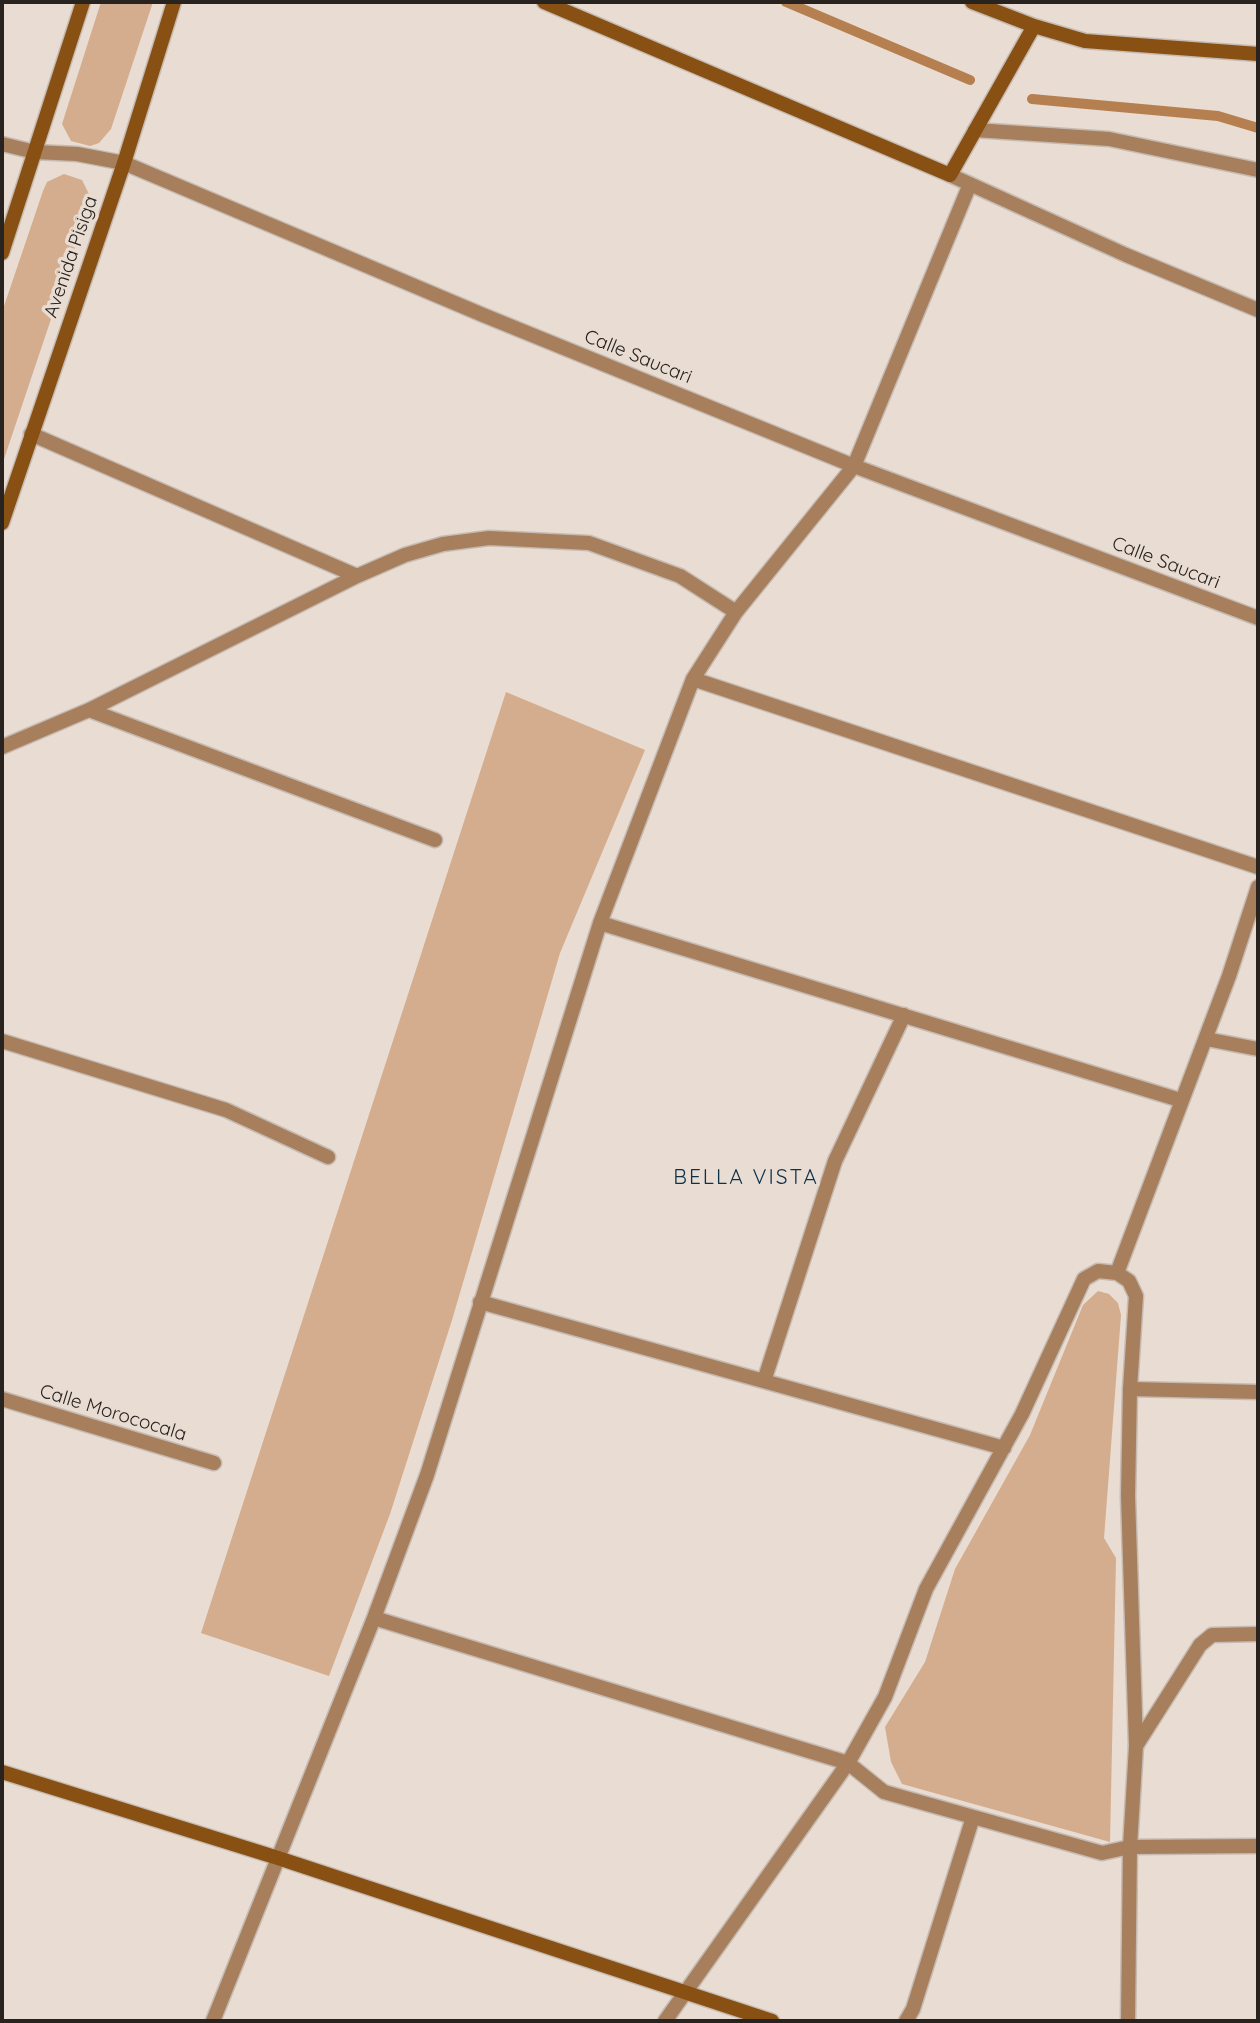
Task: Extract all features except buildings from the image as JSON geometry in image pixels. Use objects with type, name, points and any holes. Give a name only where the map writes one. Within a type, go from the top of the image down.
[{"type":"street","points":[[2,253],[82,2]]},
{"type":"street","name":"Avenida Pisiga","points":[[2,523],[124,163],[174,2]]},
{"type":"street","points":[[544,2],[1258,310]]},
{"type":"street","points":[[972,2],[1034,26],[1085,41],[1258,54]]},
{"type":"street","points":[[950,175],[1034,26]]},
{"type":"street","points":[[975,130],[1109,139],[1258,170]]},
{"type":"street","name":"Calle Saucari","points":[[2,144],[34,152],[78,154],[124,163],[483,315],[854,466],[1258,618]]},
{"type":"street","points":[[213,2021],[374,1618],[427,1475],[600,923],[694,679],[736,612],[854,466],[970,184]]},
{"type":"street","points":[[31,434],[357,576]]},
{"type":"street","points":[[2,747],[89,710],[357,576],[405,555],[443,544],[489,538],[589,543],[680,576],[736,612]]},
{"type":"street","points":[[694,679],[1258,867]]},
{"type":"street","points":[[89,710],[435,840]]},
{"type":"street","points":[[1117,1273],[1180,1100],[1206,1039],[1258,887]]},
{"type":"street","points":[[600,923],[1180,1100]]},
{"type":"street","points":[[764,1381],[835,1161],[904,1015]]},
{"type":"street","points":[[1206,1039],[1258,1049]]},
{"type":"street","points":[[2,1041],[226,1111],[328,1157]]},
{"type":"street","points":[[665,2021],[848,1763],[885,1697],[926,1590],[1004,1448],[1084,1279],[1098,1271],[1117,1273],[1129,1281],[1136,1296],[1130,1389],[1128,1496],[1136,1746],[1130,1847],[1128,2021]]},
{"type":"street","points":[[480,1302],[1004,1448]]},
{"type":"street","points":[[1130,1389],[1258,1392]]},
{"type":"street","name":"Calle Morococala","points":[[2,1399],[214,1463]]},
{"type":"street","points":[[374,1618],[848,1763],[884,1792],[1102,1853],[1130,1847],[1258,1846]]},
{"type":"street","points":[[1136,1746],[1200,1644],[1212,1634],[1258,1634]]},
{"type":"street","points":[[2,1772],[278,1858],[772,2021]]},
{"type":"street","points":[[906,2021],[914,2009],[973,1817]]},
{"type":"shaded area","points":[[101,2],[153,2],[111,129],[99,143],[90,146],[71,141],[62,124]]},
{"type":"shaded area","points":[[64,174],[82,180],[90,196],[89,206],[2,465],[2,312],[47,182]]},
{"type":"shaded area","points":[[506,692],[645,750],[560,953],[452,1320],[390,1514],[329,1676],[201,1633]]},
{"type":"shaded area","points":[[1098,1291],[1109,1294],[1118,1303],[1121,1315],[1104,1538],[1116,1558],[1110,1842],[902,1784],[891,1762],[885,1727],[925,1662],[955,1569],[1030,1435],[1083,1305]]},
{"type":"waterway","points":[[786,2],[970,80]]},
{"type":"waterway","points":[[1032,99],[1218,116],[1258,128]]},
{"type":"district","name":"BELLA VISTA","points":[[746,1178]]}]
